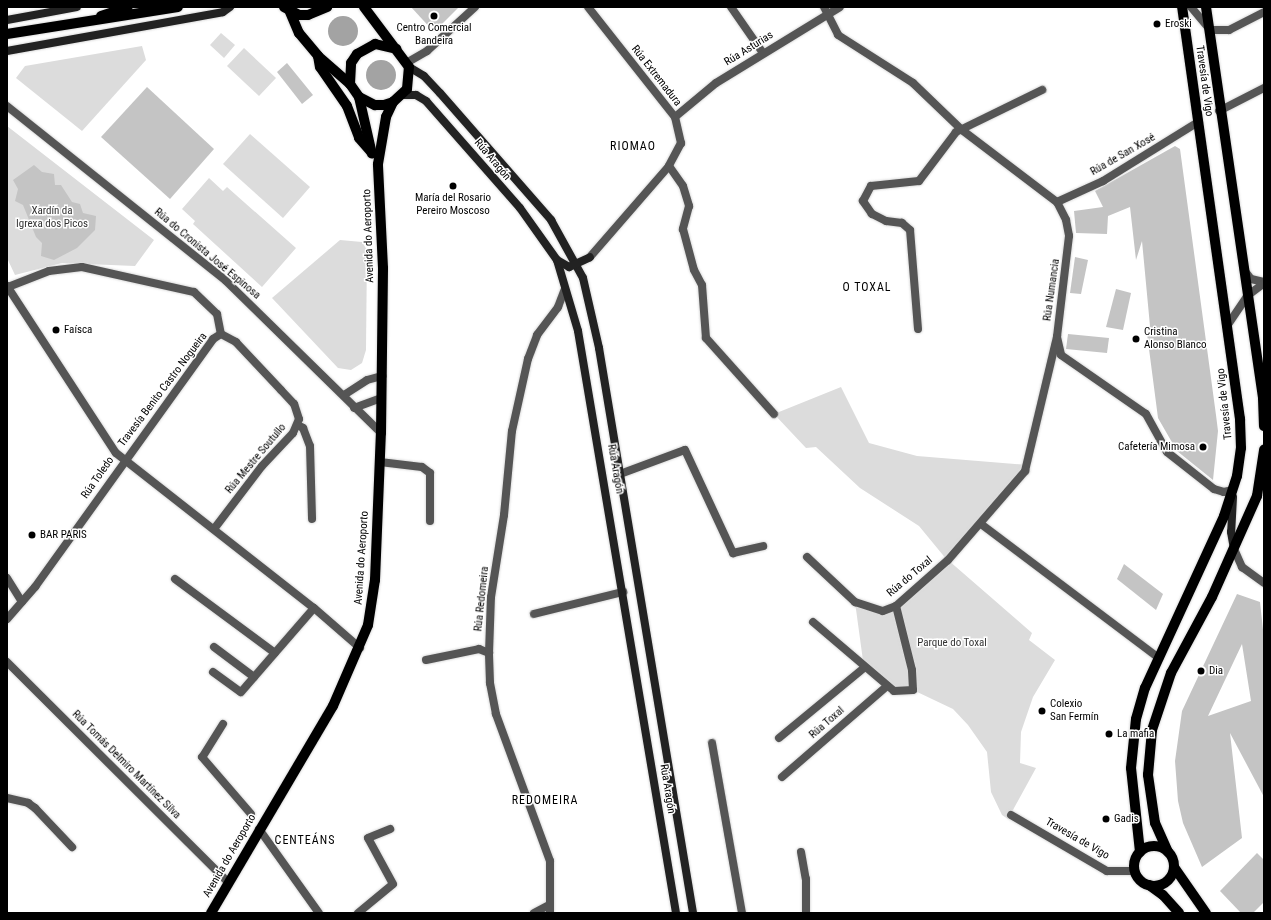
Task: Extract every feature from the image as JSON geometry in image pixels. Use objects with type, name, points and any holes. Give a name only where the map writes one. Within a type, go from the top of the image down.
[{"type":"main road","points":[[7,20],[77,7]]},
{"type":"main road","points":[[90,20],[128,7]]},
{"type":"main road","points":[[7,34],[90,20],[116,19],[178,7]]},
{"type":"main road","points":[[7,51],[223,12],[230,7]]},
{"type":"main road","points":[[287,9],[308,15],[326,7]]},
{"type":"main road","name":"Rúa Aragón","points":[[364,7],[409,65],[424,76],[533,198],[551,220],[578,264],[592,309],[693,913]]},
{"type":"main road","name":"Travesía de Vigo","points":[[1140,852],[1140,840],[1132,793],[1132,740],[1145,688],[1233,490],[1240,461],[1240,419],[1182,7]]},
{"type":"main road","name":"Travesía de Vigo","points":[[1206,7],[1219,111],[1263,398],[1264,426]]},
{"type":"main road","points":[[287,9],[299,33],[318,56],[350,84],[359,97],[375,105],[393,102],[403,95],[409,82],[409,65]]},
{"type":"main road","points":[[350,84],[351,63],[357,54],[375,44],[396,49]]},
{"type":"main road","points":[[318,56],[320,67],[347,106],[359,138],[371,152]]},
{"type":"main road","name":"Rúa Aragón","points":[[403,95],[416,95],[434,110],[520,208],[557,260],[578,331],[676,913]]},
{"type":"main road","name":"Avenida do Aeroporto","points":[[359,97],[371,152],[378,164]]},
{"type":"main road","name":"Avenida do Aeroporto","points":[[210,913],[229,884],[259,829],[333,706],[360,648],[368,625],[375,580],[381,433],[384,268],[378,164],[386,117],[393,102]]},
{"type":"main road","points":[[557,260],[569,266],[578,264],[590,257]]},
{"type":"main road","points":[[1206,913],[1174,867],[1155,823],[1149,782],[1152,730],[1171,673],[1234,550],[1256,496],[1264,450]]},
{"type":"main road","points":[[1233,490],[1231,532],[1234,550]]},
{"type":"main road","points":[[1168,852],[1157,846],[1140,852],[1135,871],[1138,877],[1163,895],[1179,913]]},
{"type":"main road","points":[[1149,885],[1166,882],[1174,867]]},
{"type":"street","points":[[409,65],[476,7]]},
{"type":"street","name":"Rúa Extremadura","points":[[588,7],[675,117],[681,144],[669,166],[590,257]]},
{"type":"street","points":[[731,7],[763,54]]},
{"type":"street","name":"Rúa Asturias","points":[[675,117],[716,83],[763,54],[826,11],[840,7]]},
{"type":"street","points":[[1191,7],[1210,30],[1229,30],[1264,12]]},
{"type":"street","name":"Rúa Numancia","points":[[826,11],[838,35],[913,83],[962,130],[1057,202],[1066,220],[1069,236],[1057,337],[1064,359],[1121,394],[1146,414],[1167,452],[1214,489],[1224,492],[1233,490]]},
{"type":"street","points":[[1219,111],[1264,88]]},
{"type":"street","points":[[918,328],[910,230],[902,223],[886,221],[872,214],[863,201],[871,186],[919,181],[956,132],[1042,90]]},
{"type":"street","name":"Rúa do Cronista José Espinosa","points":[[7,106],[226,281],[344,395],[354,408],[381,433]]},
{"type":"street","name":"Rúa de San Xosé","points":[[1057,202],[1103,181],[1198,122]]},
{"type":"street","points":[[669,166],[683,186],[689,206],[683,229],[694,270],[702,285],[706,338],[774,414]]},
{"type":"street","points":[[1242,267],[1251,279],[1264,282]]},
{"type":"street","points":[[7,287],[49,271],[82,268],[172,287],[194,292],[205,300],[217,314],[221,334]]},
{"type":"street","points":[[1227,326],[1247,296],[1264,282]]},
{"type":"street","name":"Rúa Toledo","points":[[7,287],[105,440],[124,460],[22,602],[7,619]]},
{"type":"street","name":"Rúa Redomeira","points":[[550,909],[553,882],[550,861],[496,714],[490,684],[489,653],[491,597],[504,515],[512,431],[528,359],[537,335],[558,307],[565,289]]},
{"type":"street","name":"Rúa Mestre Soutullo","points":[[214,529],[298,425],[297,411],[290,400],[236,342],[221,334]]},
{"type":"street","name":"Travesía Benito Castro Nogueira","points":[[124,460],[213,339],[221,334]]},
{"type":"street","name":"Rúa do Toxal","points":[[807,557],[855,602],[883,611],[896,606],[948,560],[981,524],[1028,465],[1057,337]]},
{"type":"street","points":[[344,395],[367,380],[382,376]]},
{"type":"street","points":[[354,408],[381,398]]},
{"type":"street","points":[[298,425],[303,428],[310,446],[312,518]]},
{"type":"street","name":"Rúa Aragón","points":[[620,474],[685,450],[733,553],[763,546]]},
{"type":"street","points":[[124,460],[314,608],[360,648]]},
{"type":"street","points":[[380,462],[422,467],[430,473],[430,521]]},
{"type":"street","points":[[981,524],[1159,658]]},
{"type":"street","points":[[1234,550],[1242,567],[1264,583]]},
{"type":"street","points":[[7,578],[22,602]]},
{"type":"street","points":[[175,579],[275,653]]},
{"type":"street","points":[[534,614],[623,592]]},
{"type":"street","points":[[813,622],[864,668],[894,692],[913,690],[912,670],[896,606]]},
{"type":"street","points":[[213,672],[241,692],[314,608]]},
{"type":"street","points":[[214,647],[254,678]]},
{"type":"street","points":[[426,660],[479,649],[489,653]]},
{"type":"street","name":"Rúa Tomás Delmiro Martínez Silva","points":[[7,662],[229,884]]},
{"type":"street","name":"Rúa Toxal","points":[[779,738],[864,668]]},
{"type":"street","name":"Rúa Toxal","points":[[782,777],[887,686]]},
{"type":"street","points":[[224,724],[202,757],[251,814]]},
{"type":"street","points":[[712,743],[742,913]]},
{"type":"street","points":[[7,798],[32,805],[72,847]]},
{"type":"street","name":"Travesía de Vigo","points":[[1011,815],[1107,871],[1135,871]]},
{"type":"street","points":[[259,829],[318,913]]},
{"type":"street","points":[[358,913],[393,884],[368,838],[390,829]]},
{"type":"street","points":[[801,852],[806,884],[806,913]]},
{"type":"street","points":[[534,913],[550,909]]},
{"type":"green space","points":[[221,33],[235,45],[224,58],[210,45]]},
{"type":"green space","points":[[142,46],[146,60],[82,131],[16,78],[25,66]]},
{"type":"green space","points":[[244,48],[276,78],[259,96],[227,66]]},
{"type":"green space","name":"Xardín da Igrexa dos Picos","points":[[7,126],[154,240],[135,266],[62,263],[15,275],[7,258]]},
{"type":"green space","points":[[250,134],[310,187],[283,218],[223,164]]},
{"type":"green space","points":[[209,178],[223,191],[227,187],[296,248],[262,287],[193,224],[195,221],[182,209]]},
{"type":"green space","points":[[340,240],[362,242],[367,250],[366,350],[362,363],[351,370],[338,368],[272,298]]},
{"type":"green space","name":"Parque do Toxal","points":[[841,387],[869,443],[917,456],[1028,465],[948,560],[1032,633],[1029,640],[1055,660],[1033,697],[1021,732],[1020,763],[1036,768],[1008,819],[1002,815],[991,792],[987,752],[968,725],[953,709],[913,690],[894,691],[864,668],[855,602],[883,611],[896,606],[947,560],[919,526],[860,488],[816,447],[806,448],[774,414]]},
{"type":"shaded area","points":[[343,16],[354,20],[358,31],[354,42],[343,46],[332,42],[328,31],[332,20]]},
{"type":"shaded area","points":[[381,60],[392,64],[396,75],[392,86],[381,90],[370,86],[366,75],[370,64]]},
{"type":"building","name":"Centro Comercial Bandeira","points":[[411,7],[459,7],[434,32]]},
{"type":"building","points":[[287,63],[313,95],[302,104],[277,72]]},
{"type":"building","points":[[147,87],[214,149],[170,199],[101,137]]},
{"type":"building","points":[[1175,146],[1180,149],[1218,431],[1213,480],[1177,451],[1158,418],[1146,326],[1150,326],[1142,241],[1136,260],[1130,207],[1108,216],[1107,234],[1076,233],[1074,211],[1103,207],[1095,191]]},
{"type":"building","points":[[34,165],[42,172],[54,174],[55,185],[61,185],[72,202],[80,204],[83,213],[96,216],[95,230],[77,248],[54,260],[41,256],[42,243],[36,237],[23,205],[15,201],[18,189],[13,180]]},
{"type":"building","points":[[1075,257],[1088,260],[1081,294],[1070,293]]},
{"type":"building","points":[[1116,289],[1131,293],[1123,330],[1106,327]]},
{"type":"building","points":[[1068,334],[1109,338],[1107,353],[1066,349]]},
{"type":"building","points":[[1124,564],[1163,594],[1156,610],[1117,579]]},
{"type":"building","points":[[1237,594],[1260,602],[1264,639],[1264,797],[1230,733],[1242,838],[1202,867],[1183,823],[1178,801],[1175,761],[1182,711]],"holes":[[[1242,644],[1251,701],[1208,716]]]},
{"type":"building","points":[[1257,853],[1264,860],[1264,902],[1253,913],[1241,913],[1220,891]]},
{"type":"place","name":"Centro Comercial Bandeira","points":[[434,16]]},
{"type":"place","name":"Eroski","points":[[1157,24]]},
{"type":"place","name":"María del Rosario Pereiro Moscoso","points":[[453,186]]},
{"type":"place","name":"Faísca","points":[[56,330]]},
{"type":"place","name":"Cristina Alonso Blanco","points":[[1136,339]]},
{"type":"place","name":"Cafetería Mimosa","points":[[1203,447]]},
{"type":"place","name":"BAR PARIS","points":[[32,535]]},
{"type":"place","name":"Dia","points":[[1201,671]]},
{"type":"place","name":"Colexio San Fermín","points":[[1042,711]]},
{"type":"place","name":"La mafia","points":[[1109,734]]},
{"type":"place","name":"Gadis","points":[[1106,819]]},
{"type":"district","name":"RIOMAO","points":[[633,147]]},
{"type":"district","name":"O TOXAL","points":[[867,288]]},
{"type":"district","name":"REDOMEIRA","points":[[545,801]]},
{"type":"district","name":"CENTEÁNS","points":[[305,841]]}]
